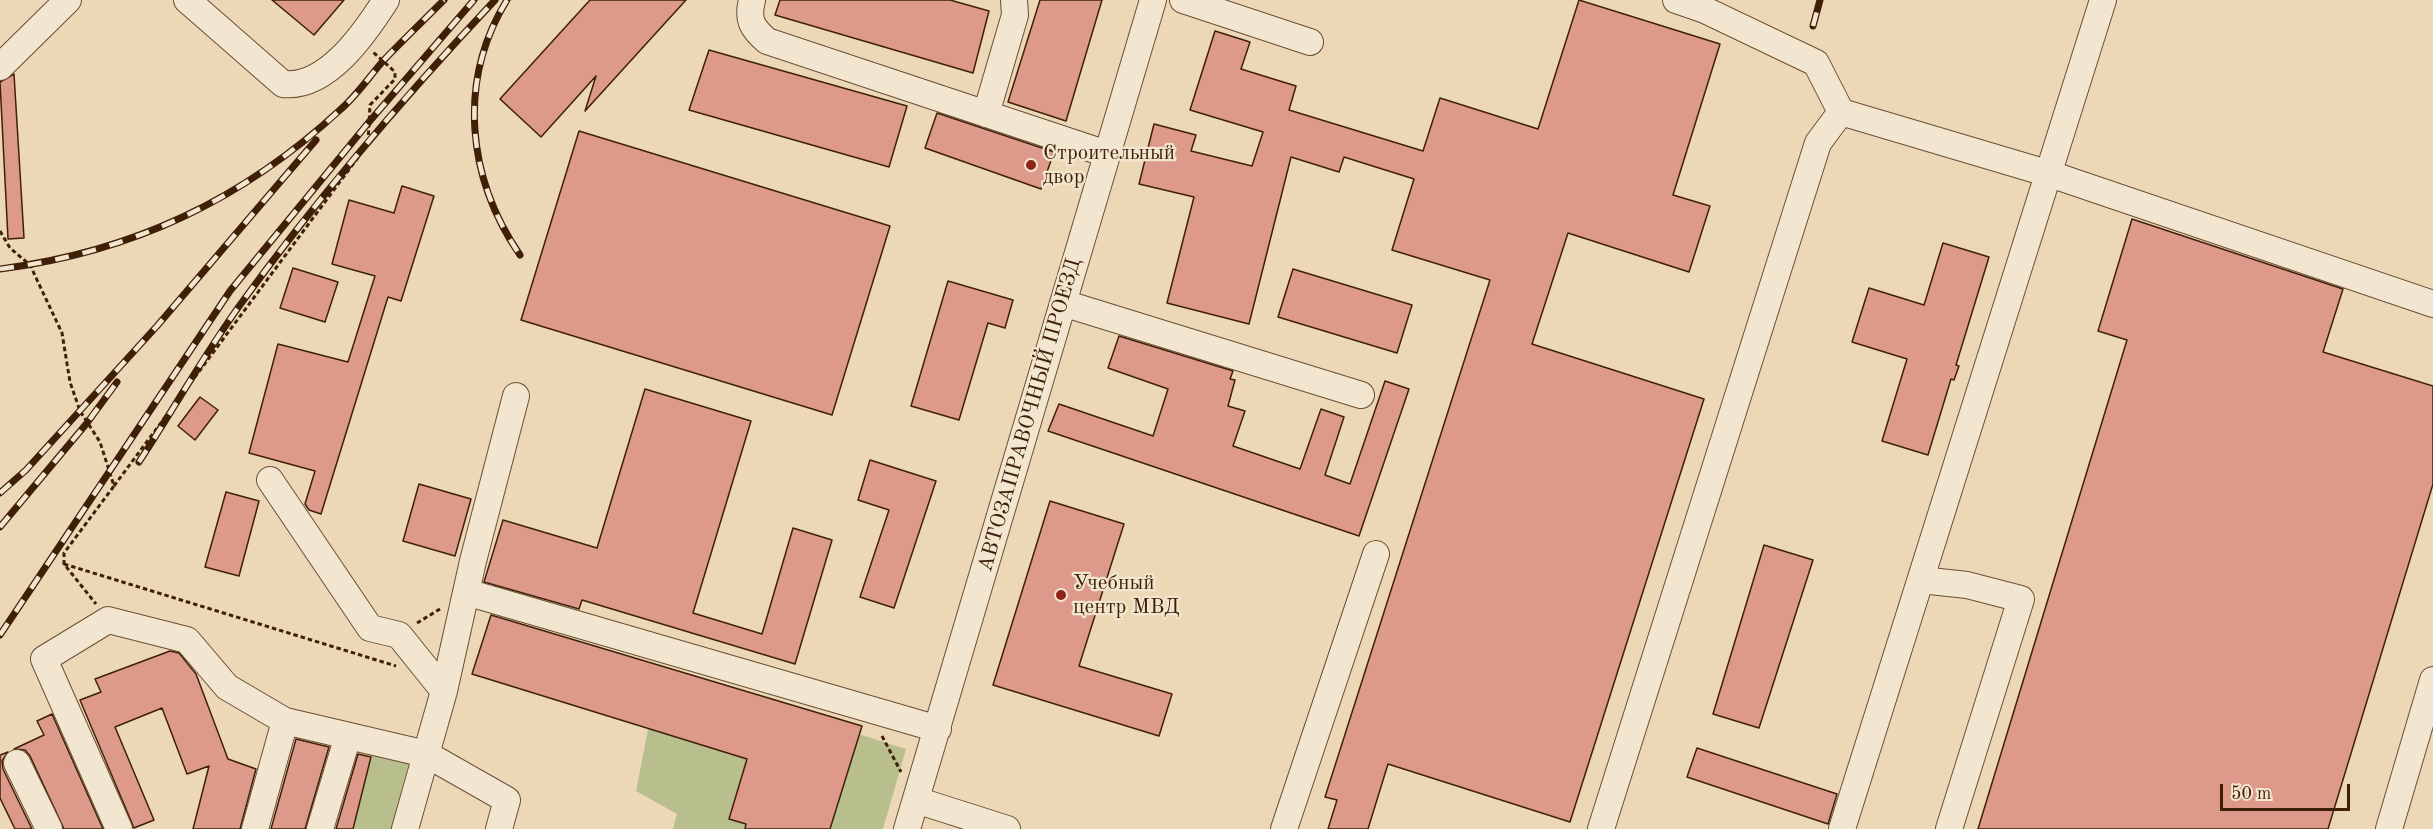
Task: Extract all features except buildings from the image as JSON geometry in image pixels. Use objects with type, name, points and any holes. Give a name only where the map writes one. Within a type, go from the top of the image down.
[{"type":"street","points":[[0,67],[68,0]]},
{"type":"street","points":[[188,0],[283,84],[298,86],[316,78],[361,39],[386,0]]},
{"type":"street","points":[[752,0],[748,14],[753,29],[767,41],[1107,154]]},
{"type":"street","points":[[986,114],[1015,15],[1014,0]]},
{"type":"street","name":"АВТОЗАПРАВОЧНЫЙ ПРОЕЗД","points":[[907,829],[1153,0]]},
{"type":"street","points":[[1183,0],[1310,42]]},
{"type":"street","points":[[1676,0],[1704,5],[1815,63],[1841,112],[2050,174],[2433,304]]},
{"type":"street","points":[[1842,829],[2103,0]]},
{"type":"street","points":[[1601,829],[1818,143],[1841,112]]},
{"type":"street","points":[[1063,303],[1361,395]]},
{"type":"street","points":[[405,829],[426,754],[439,684],[466,592],[516,396]]},
{"type":"street","points":[[270,480],[370,628],[399,635],[439,684]]},
{"type":"street","points":[[1284,829],[1376,554]]},
{"type":"street","points":[[1921,580],[1967,585],[2021,599],[1949,829]]},
{"type":"street","points":[[466,592],[938,729]]},
{"type":"street","points":[[119,829],[44,659],[108,620],[187,640],[227,687],[285,721],[426,754],[507,800],[499,829]]},
{"type":"street","points":[[2389,829],[2433,680]]},
{"type":"street","points":[[255,829],[285,721]]},
{"type":"street","points":[[320,829],[348,736]]},
{"type":"street","points":[[17,763],[49,829]]},
{"type":"street","points":[[916,800],[1008,829]]},
{"type":"path","points":[[108,620],[64,564],[64,553],[368,144],[370,105],[395,80],[395,72],[361,39]]},
{"type":"path","points":[[0,231],[10,248],[30,265],[62,333],[70,382],[80,411],[100,442],[114,486]]},
{"type":"path","points":[[64,564],[439,684]]},
{"type":"path","points":[[867,708],[916,800]]},
{"type":"green space","points":[[491,618],[906,749],[883,829],[673,829],[677,814],[636,791],[655,694]]},
{"type":"green space","points":[[373,751],[409,762],[391,829],[353,829]]},
{"type":"railway","points":[[0,269],[95,250],[183,217],[225,195],[265,170],[341,109],[383,61],[444,0]]},
{"type":"railway","points":[[0,635],[230,291],[369,122],[474,0]]},
{"type":"railway","points":[[139,462],[227,324],[300,225],[395,111],[495,0]]},
{"type":"railway","points":[[507,0],[491,31],[480,63],[475,96],[475,129],[479,162],[489,194],[502,225],[520,255]]},
{"type":"railway","points":[[1813,26],[1820,0]]},
{"type":"railway","points":[[0,493],[26,470],[157,326],[316,140]]},
{"type":"railway","points":[[0,527],[87,423],[117,382]]},
{"type":"place","name":"Строительный двор","points":[[1031,165]]},
{"type":"place","name":"Учебный центр МВД","points":[[1061,595]]}]
